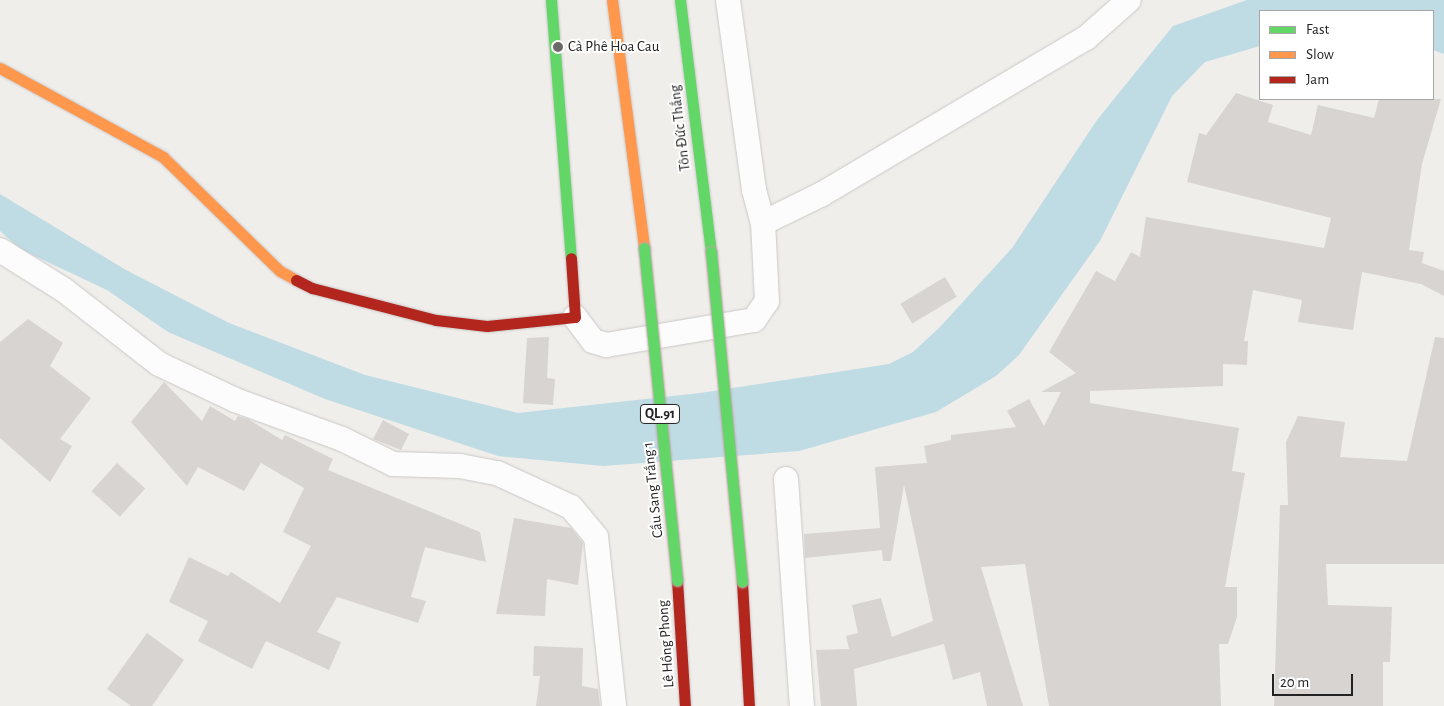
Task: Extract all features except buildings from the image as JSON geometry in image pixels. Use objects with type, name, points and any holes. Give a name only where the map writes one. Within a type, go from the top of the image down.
[{"type":"main road","points":[[0,68],[163,157],[280,271],[312,288],[436,320],[488,326],[575,317],[551,0]]},
{"type":"main road","name":"Cầu Sang Trắng 1","points":[[612,0],[644,248],[677,580]]},
{"type":"main road","name":"Tôn Đức Thắng","points":[[680,0],[711,252],[742,582],[749,706]]},
{"type":"main road","name":"Lê Hồng Phong","points":[[677,580],[685,706]]},
{"type":"street","points":[[575,317],[592,340],[606,344],[754,320],[767,301],[763,223],[754,190],[728,0]]},
{"type":"street","points":[[763,223],[822,194],[1086,38],[1129,0]]},
{"type":"street","points":[[0,250],[64,290],[159,364],[235,400],[342,439],[393,464],[460,466],[497,474],[570,507],[596,537],[614,706]]},
{"type":"street","points":[[786,479],[802,706]]},
{"type":"water","points":[[1247,0],[1444,0],[1444,54],[1434,50],[1434,10],[1259,10],[1259,46],[1205,62],[1172,96],[1100,241],[1019,355],[996,376],[936,412],[799,451],[603,466],[498,456],[325,399],[168,332],[107,290],[20,249],[0,231],[0,194],[126,270],[229,323],[365,375],[518,413],[700,393],[889,364],[913,352],[940,327],[1012,248],[1097,120],[1173,26]]},
{"type":"traffic: fast","points":[[551,0],[571,258]]},
{"type":"traffic: fast","points":[[680,0],[711,252]]},
{"type":"traffic: fast","points":[[644,248],[677,580]]},
{"type":"traffic: fast","points":[[711,252],[742,582]]},
{"type":"traffic: slow","points":[[612,0],[644,248]]},
{"type":"traffic: slow","points":[[0,68],[163,157],[280,271],[296,280]]},
{"type":"traffic: jam","points":[[296,280],[312,288],[436,320],[487,326],[575,317],[571,258]]},
{"type":"traffic: jam","points":[[677,580],[685,706]]},
{"type":"traffic: jam","points":[[742,582],[749,706]]},
{"type":"place","name":"Cà Phê Hoa Cau","points":[[558,47]]}]
